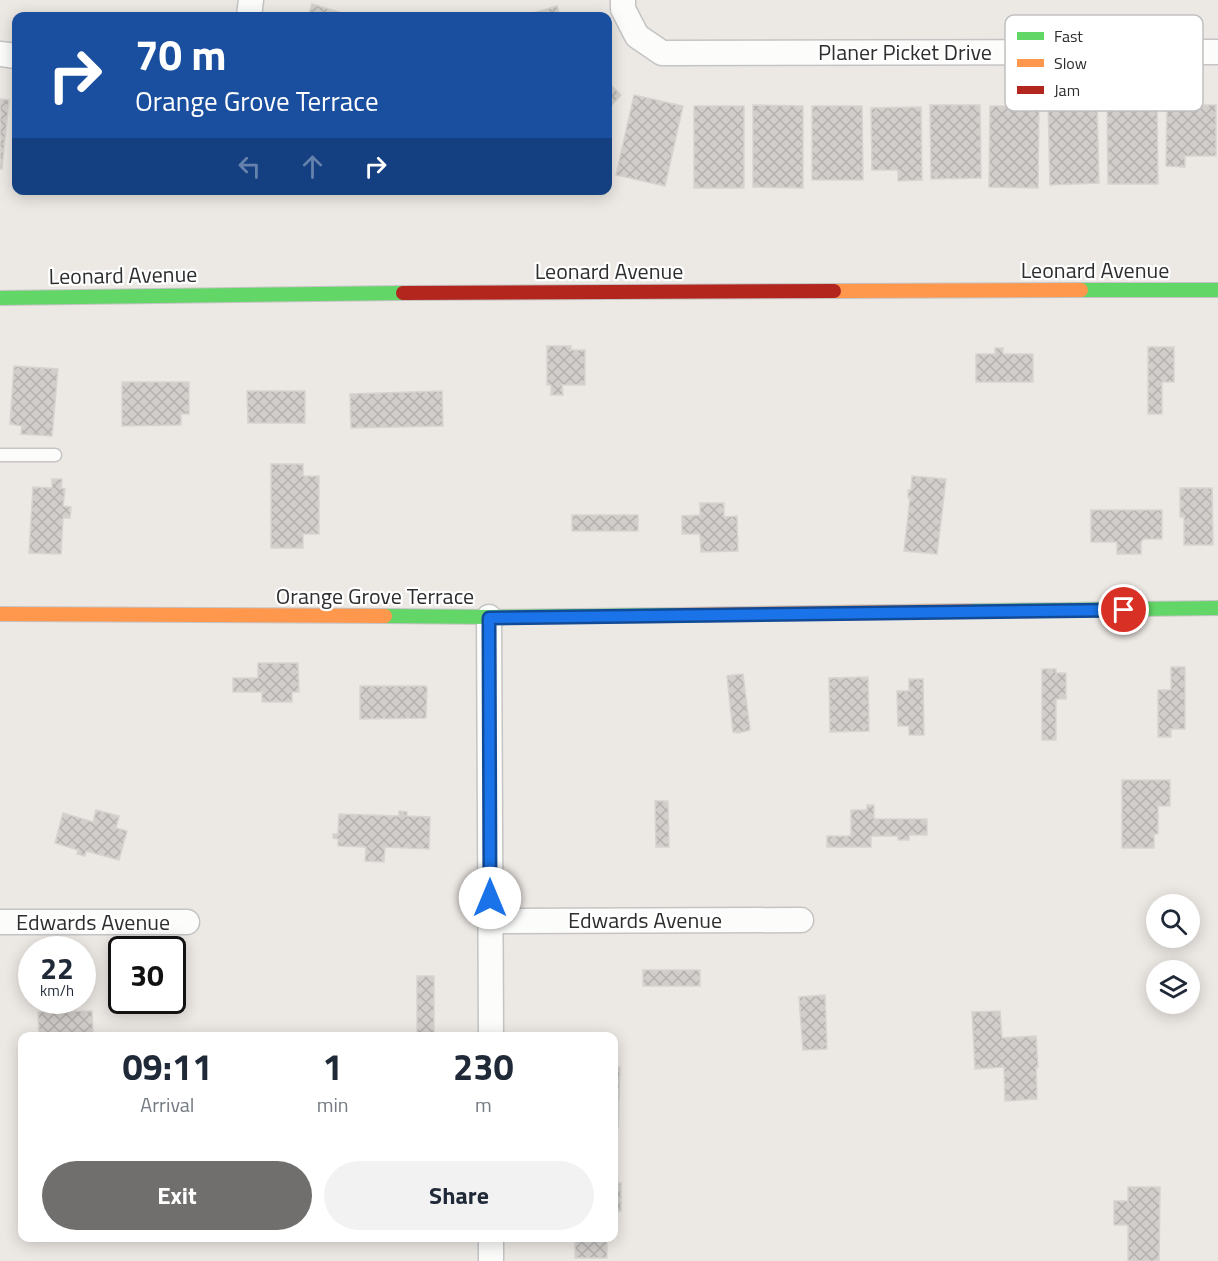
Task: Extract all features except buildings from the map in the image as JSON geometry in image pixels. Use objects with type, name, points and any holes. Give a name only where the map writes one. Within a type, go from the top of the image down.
[{"type":"street","name":"Planer Picket Drive","points":[[623,0],[624,9],[637,36],[662,53],[1005,52]]},
{"type":"street","name":"Planer Picket Drive","points":[[1203,52],[1218,52]]},
{"type":"street","name":"Leonard Avenue","points":[[0,298],[489,292],[1218,290]]},
{"type":"street","name":"Orange Grove Terrace","points":[[0,614],[489,618],[1218,608]]},
{"type":"street","points":[[489,618],[490,1032]]},
{"type":"street","name":"Edwards Avenue","points":[[490,921],[801,920]]},
{"type":"street","name":"Edwards Avenue","points":[[0,922],[187,922]]},
{"type":"street","points":[[491,1242],[492,1261]]},
{"type":"lane","points":[[0,455],[56,454]]},
{"type":"traffic: fast","points":[[1081,290],[1218,290]]},
{"type":"traffic: fast","points":[[0,298],[403,293]]},
{"type":"traffic: fast","points":[[970,611],[1218,608]]},
{"type":"traffic: fast","points":[[385,616],[677,615]]},
{"type":"traffic: slow","points":[[834,291],[1081,290]]},
{"type":"traffic: slow","points":[[677,615],[970,611]]},
{"type":"traffic: slow","points":[[0,614],[385,616]]},
{"type":"traffic: jam","points":[[403,293],[834,291]]},
{"type":"route","points":[[490,898],[489,618],[1124,610]]}]
